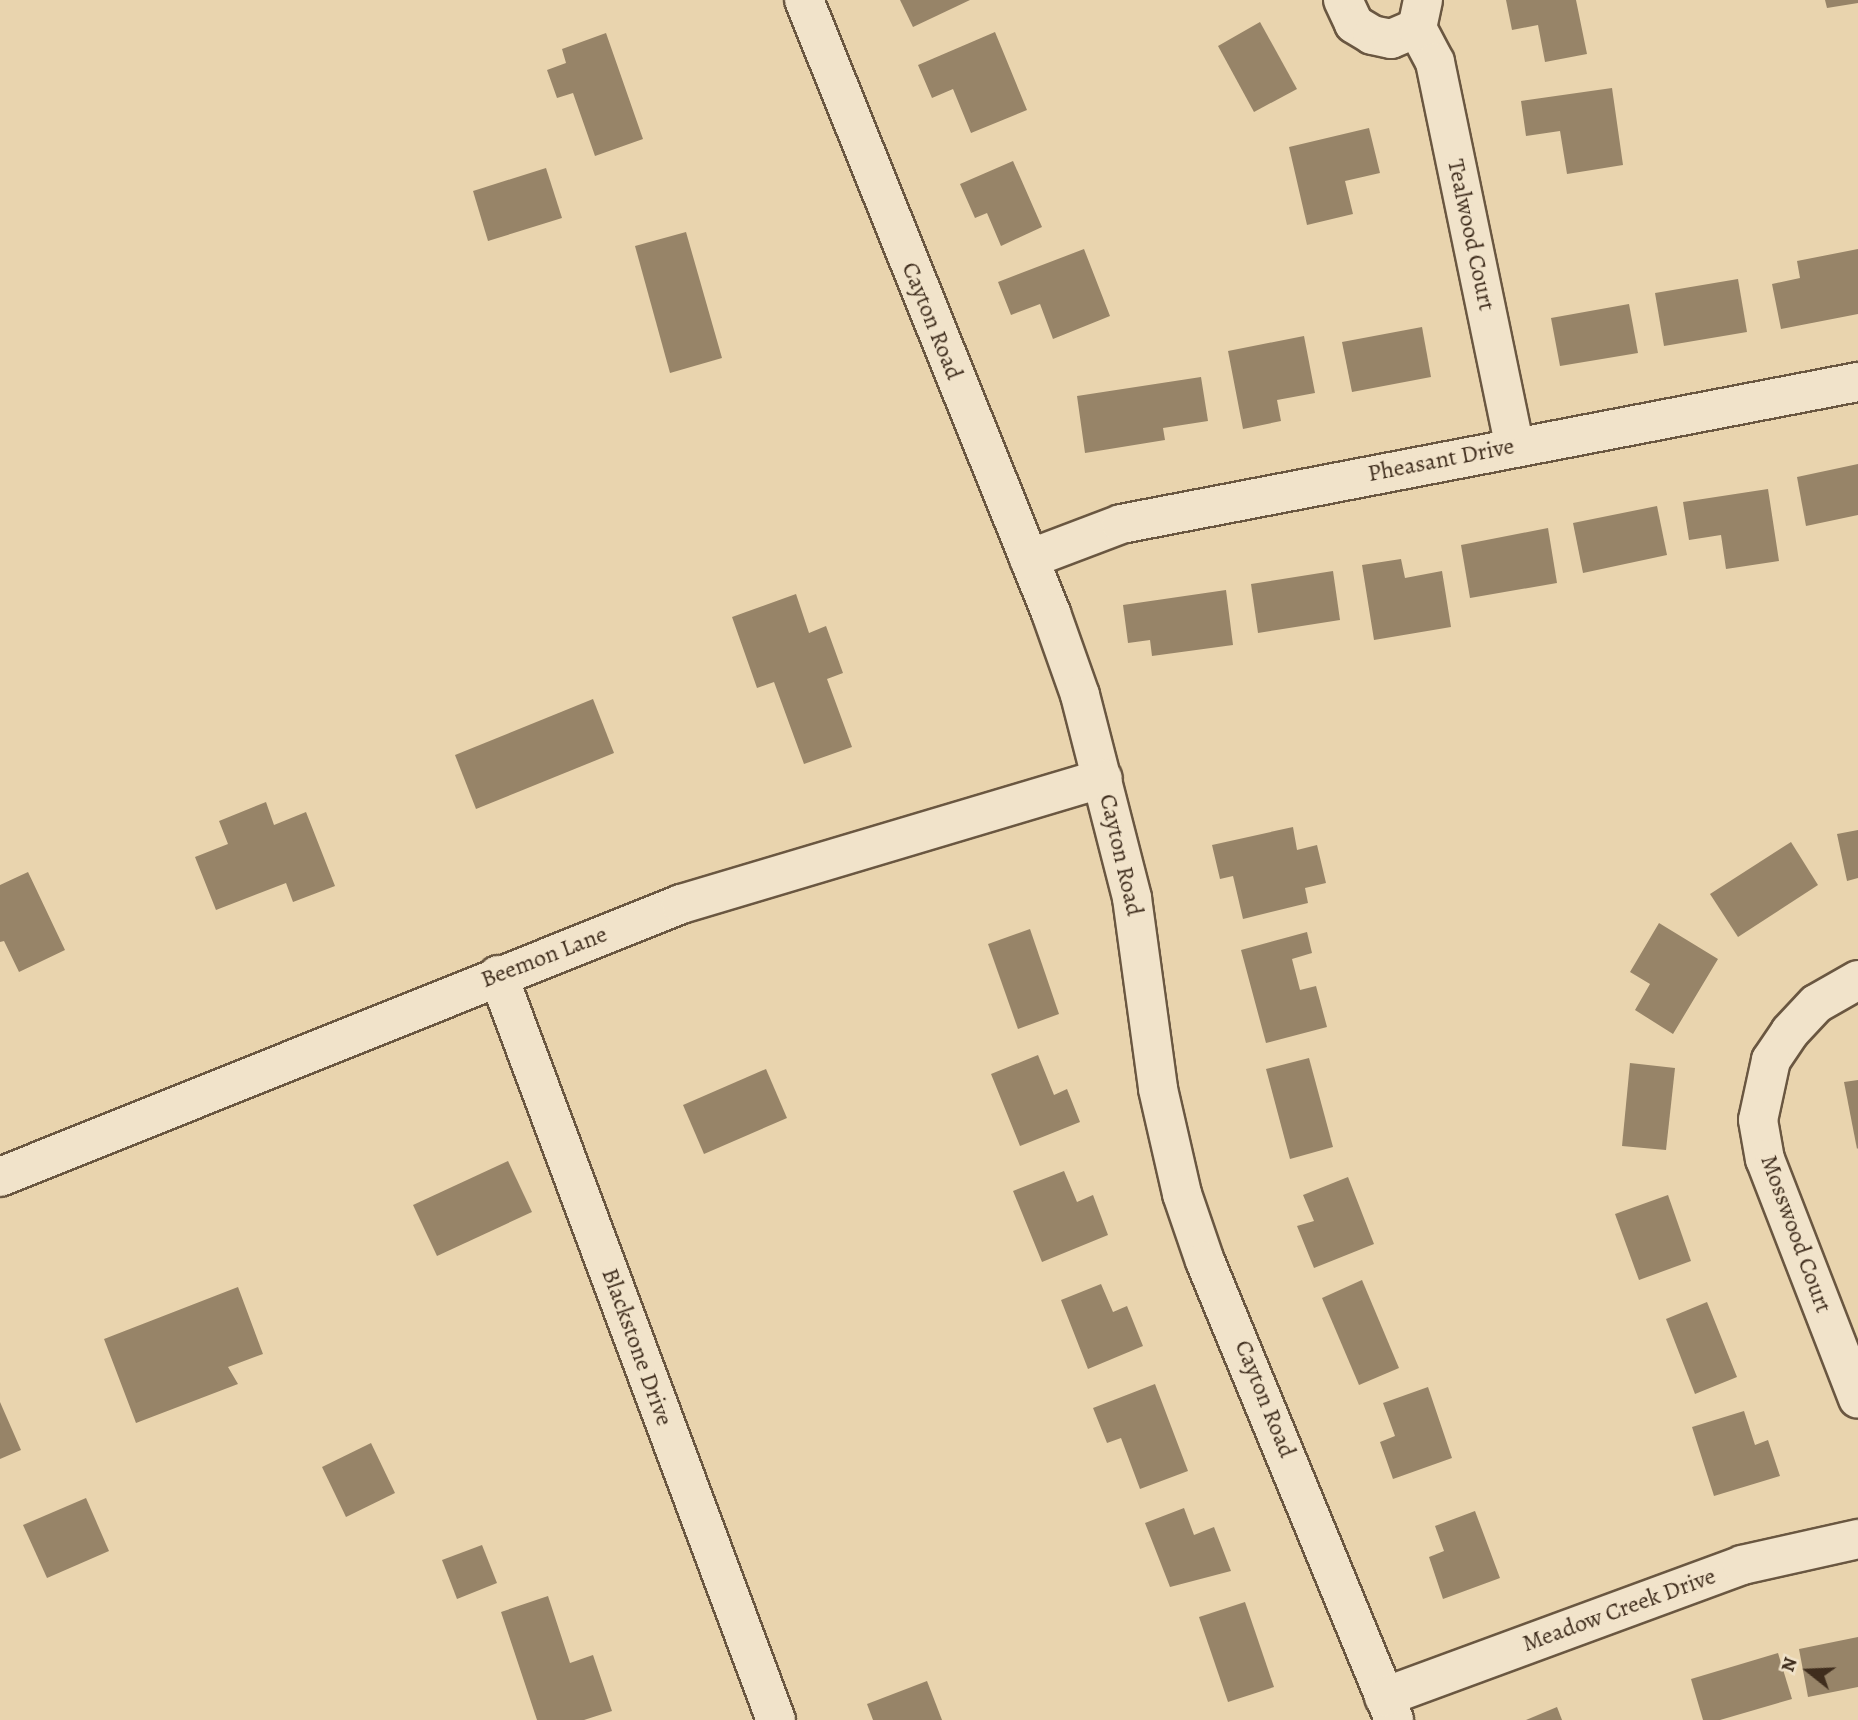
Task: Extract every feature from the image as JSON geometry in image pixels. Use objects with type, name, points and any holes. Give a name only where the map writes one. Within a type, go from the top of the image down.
[{"type":"street","name":"Cayton Road","points":[[804,0],[1029,559],[1080,695],[1132,898],[1158,1089],[1182,1194],[1205,1261],[1389,1708]]},
{"type":"street","name":"Tealwood Court","points":[[1343,0],[1354,24],[1372,35],[1391,38],[1420,14],[1435,62],[1514,445]]},
{"type":"street","name":"Pheasant Drive","points":[[1029,559],[1121,524],[1514,445],[1858,382]]},
{"type":"street","name":"Beemon Lane","points":[[0,1177],[498,975],[681,904],[1103,778]]},
{"type":"street","name":"Blackstone Drive","points":[[498,975],[776,1720]]},
{"type":"street","name":"Mosswood Court","points":[[1858,980],[1816,1004],[1790,1032],[1771,1060],[1758,1120],[1765,1159],[1858,1399]]},
{"type":"street","name":"Meadow Creek Drive","points":[[1389,1708],[1742,1565],[1858,1539]]},
{"type":"building","points":[[900,0],[970,0],[913,27]]},
{"type":"building","points":[[1506,0],[1576,0],[1587,54],[1545,62],[1538,25],[1512,30]]},
{"type":"building","points":[[1825,0],[1858,0],[1858,3],[1827,8]]},
{"type":"building","points":[[1260,22],[1297,89],[1254,112],[1218,46]]},
{"type":"building","points":[[995,32],[1027,110],[971,133],[953,89],[932,98],[918,65]]},
{"type":"building","points":[[606,33],[643,139],[595,156],[573,93],[557,98],[547,70],[566,63],[562,49]]},
{"type":"building","points":[[1612,88],[1623,165],[1567,174],[1560,131],[1526,136],[1521,101]]},
{"type":"building","points":[[1369,128],[1380,173],[1345,181],[1353,214],[1307,225],[1289,147]]},
{"type":"building","points":[[1013,161],[1042,227],[1001,246],[987,213],[975,218],[960,184]]},
{"type":"building","points":[[546,168],[562,218],[488,241],[473,191]]},
{"type":"building","points":[[686,232],[722,358],[670,373],[635,246]]},
{"type":"building","points":[[1084,249],[1110,316],[1053,339],[1040,304],[1011,315],[998,282]]},
{"type":"building","points":[[1858,249],[1858,314],[1781,329],[1772,284],[1800,278],[1797,261]]},
{"type":"building","points":[[1738,279],[1747,332],[1664,346],[1655,293]]},
{"type":"building","points":[[1629,304],[1638,353],[1560,366],[1551,318]]},
{"type":"building","points":[[1422,327],[1431,377],[1352,392],[1342,342]]},
{"type":"building","points":[[1304,336],[1315,393],[1277,400],[1281,421],[1243,429],[1228,351]]},
{"type":"building","points":[[1201,377],[1208,421],[1163,428],[1165,440],[1085,453],[1077,396]]},
{"type":"building","points":[[1858,464],[1858,515],[1806,526],[1797,477]]},
{"type":"building","points":[[1768,489],[1779,561],[1726,569],[1721,535],[1689,540],[1683,502]]},
{"type":"building","points":[[1657,506],[1667,555],[1583,573],[1573,523]]},
{"type":"building","points":[[1548,528],[1557,583],[1470,598],[1461,545]]},
{"type":"building","points":[[1401,559],[1405,578],[1442,571],[1451,627],[1374,640],[1362,565]]},
{"type":"building","points":[[1333,571],[1340,620],[1258,633],[1251,584]]},
{"type":"building","points":[[1226,590],[1233,645],[1152,656],[1150,640],[1128,643],[1123,605]]},
{"type":"building","points":[[796,594],[809,633],[826,626],[843,673],[827,679],[852,747],[804,764],[774,682],[757,688],[732,617]]},
{"type":"building","points":[[593,699],[614,753],[476,809],[455,755]]},
{"type":"building","points":[[266,802],[274,825],[306,812],[335,886],[293,902],[286,883],[216,910],[195,857],[228,844],[219,821]]},
{"type":"building","points":[[1293,827],[1297,850],[1317,845],[1326,883],[1305,888],[1308,903],[1243,919],[1233,876],[1220,879],[1212,845]]},
{"type":"building","points":[[1858,830],[1858,878],[1847,881],[1837,834]]},
{"type":"building","points":[[1791,842],[1818,885],[1738,937],[1710,894]]},
{"type":"building","points":[[28,872],[65,950],[19,972],[4,941],[0,942],[0,885]]},
{"type":"building","points":[[1659,923],[1718,959],[1673,1034],[1635,1010],[1650,984],[1630,972]]},
{"type":"building","points":[[1030,929],[1059,1014],[1018,1029],[988,944]]},
{"type":"building","points":[[1307,932],[1312,953],[1292,959],[1300,990],[1316,986],[1327,1027],[1266,1043],[1241,950]]},
{"type":"building","points":[[1038,1055],[1054,1095],[1067,1089],[1080,1122],[1020,1146],[991,1074]]},
{"type":"building","points":[[1309,1058],[1333,1147],[1290,1159],[1266,1069]]},
{"type":"building","points":[[1630,1063],[1675,1068],[1666,1150],[1622,1146]]},
{"type":"building","points":[[766,1069],[787,1118],[704,1154],[683,1105]]},
{"type":"building","points":[[1858,1080],[1858,1148],[1857,1149],[1844,1082]]},
{"type":"building","points":[[508,1161],[532,1212],[437,1256],[413,1205]]},
{"type":"building","points":[[1064,1171],[1077,1202],[1093,1195],[1108,1235],[1042,1262],[1013,1191]]},
{"type":"building","points":[[1348,1177],[1374,1244],[1314,1268],[1297,1226],[1314,1221],[1303,1195]]},
{"type":"building","points":[[1668,1195],[1691,1261],[1639,1280],[1615,1214]]},
{"type":"building","points":[[1362,1280],[1399,1368],[1359,1385],[1322,1298]]},
{"type":"building","points":[[1101,1284],[1113,1312],[1127,1306],[1143,1346],[1088,1369],[1061,1300]]},
{"type":"building","points":[[238,1287],[263,1354],[228,1367],[238,1384],[136,1423],[104,1339]]},
{"type":"building","points":[[1707,1302],[1737,1377],[1695,1394],[1666,1319]]},
{"type":"building","points":[[1155,1384],[1188,1471],[1140,1489],[1121,1438],[1107,1443],[1093,1408]]},
{"type":"building","points":[[1428,1387],[1452,1458],[1393,1479],[1380,1442],[1395,1436],[1383,1403]]},
{"type":"building","points":[[0,1402],[21,1450],[0,1459]]},
{"type":"building","points":[[1744,1411],[1755,1445],[1768,1440],[1780,1476],[1714,1496],[1692,1427]]},
{"type":"building","points":[[371,1443],[395,1493],[346,1517],[322,1467]]},
{"type":"building","points":[[86,1498],[109,1551],[47,1578],[23,1525]]},
{"type":"building","points":[[1184,1508],[1194,1535],[1214,1527],[1231,1571],[1170,1587],[1145,1523]]},
{"type":"building","points":[[1475,1511],[1500,1578],[1443,1599],[1429,1557],[1444,1551],[1435,1526]]},
{"type":"building","points":[[482,1545],[497,1583],[457,1599],[442,1560]]},
{"type":"building","points":[[548,1596],[570,1663],[593,1655],[612,1711],[584,1720],[537,1720],[501,1612]]},
{"type":"building","points":[[1245,1602],[1274,1687],[1228,1702],[1199,1617]]},
{"type":"building","points":[[1858,1637],[1858,1687],[1808,1697],[1799,1649]]},
{"type":"building","points":[[1778,1653],[1792,1699],[1720,1720],[1703,1720],[1691,1679]]},
{"type":"building","points":[[927,1681],[942,1720],[873,1720],[867,1704]]},
{"type":"building","points":[[1557,1707],[1562,1720],[1526,1720]]}]
